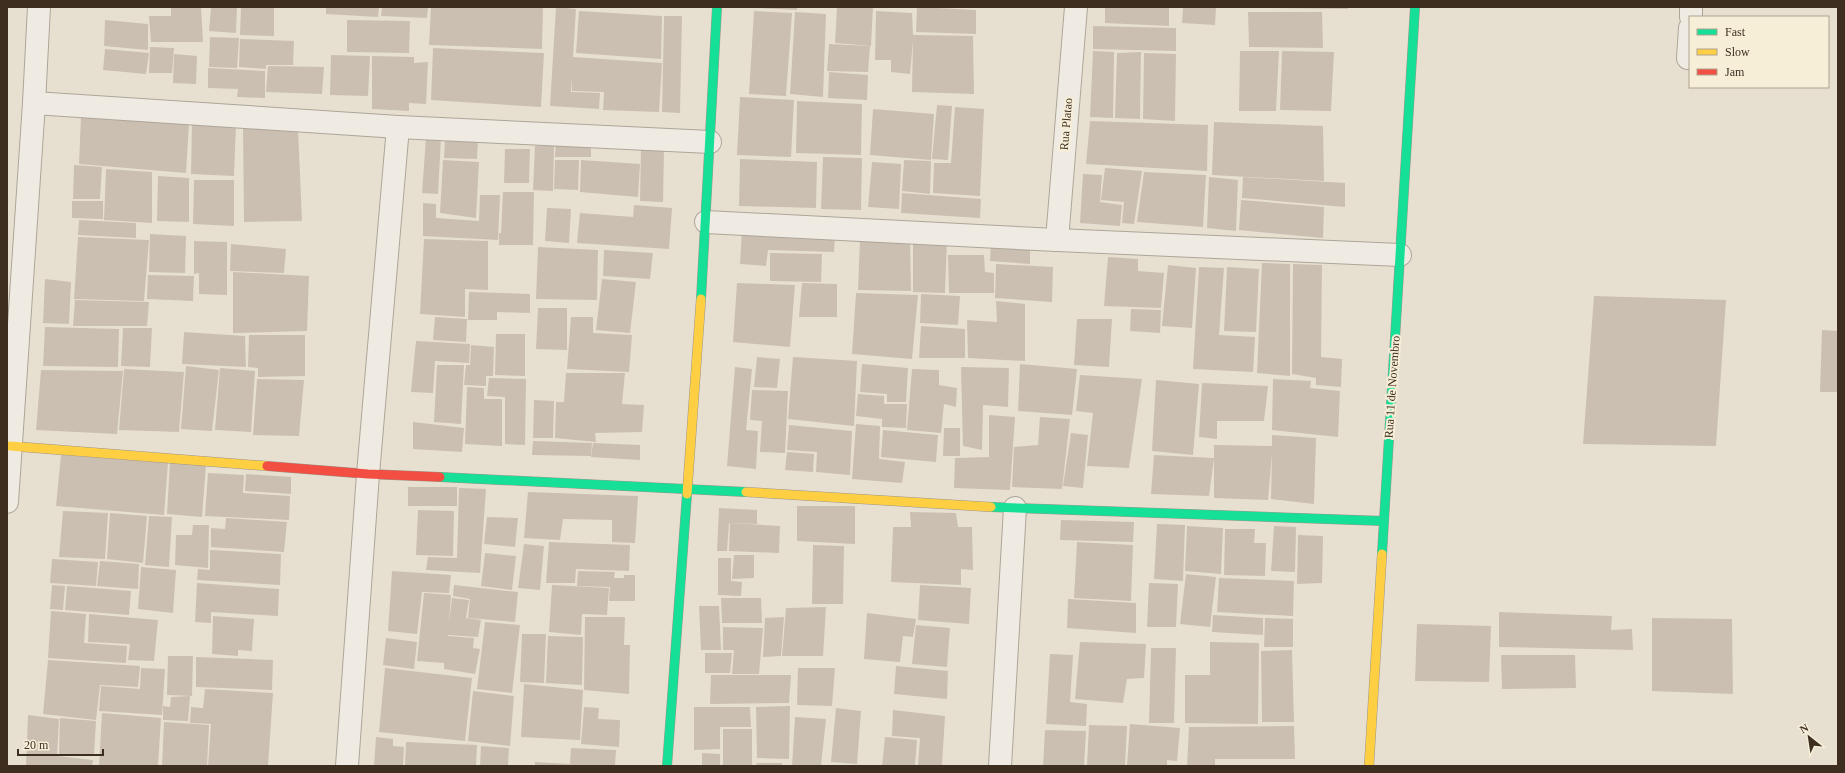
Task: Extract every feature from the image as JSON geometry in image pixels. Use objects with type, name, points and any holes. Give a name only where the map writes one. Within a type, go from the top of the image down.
[{"type":"street","points":[[7,502],[34,103],[39,7]]},
{"type":"street","points":[[667,766],[706,222],[717,7]]},
{"type":"street","name":"Rua Platao","points":[[1057,240],[1076,7]]},
{"type":"street","name":"Rua 11 de Novembro","points":[[1369,766],[1416,7]]},
{"type":"street","points":[[1688,58],[1689,43]]},
{"type":"street","points":[[34,103],[398,127],[710,142]]},
{"type":"street","points":[[347,766],[368,474],[398,127]]},
{"type":"street","points":[[706,222],[1057,240],[1400,255]]},
{"type":"street","points":[[10,446],[368,474],[688,488],[1015,508],[1384,522]]},
{"type":"street","points":[[1000,766],[1015,508]]},
{"type":"building","points":[[171,7],[201,7],[203,42],[151,42],[149,16],[171,16]]},
{"type":"building","points":[[211,7],[237,7],[236,33],[209,31]]},
{"type":"building","points":[[241,7],[274,7],[274,36],[240,35]]},
{"type":"building","points":[[326,7],[379,7],[378,17],[326,14]]},
{"type":"building","points":[[382,7],[428,7],[427,18],[381,16]]},
{"type":"building","points":[[431,7],[543,7],[542,49],[429,45]]},
{"type":"building","points":[[556,7],[576,9],[573,57],[662,63],[659,112],[603,110],[604,92],[572,91],[572,78],[571,92],[600,93],[599,109],[550,106]]},
{"type":"building","points":[[797,7],[797,10],[757,8]]},
{"type":"building","points":[[837,7],[873,7],[871,46],[835,43]]},
{"type":"building","points":[[917,7],[976,10],[976,34],[916,32]]},
{"type":"building","points":[[1105,7],[1169,7],[1169,26],[1105,23]]},
{"type":"building","points":[[1216,7],[1215,25],[1182,23],[1183,8]]},
{"type":"building","points":[[1347,7],[1348,9],[1271,8]]},
{"type":"building","points":[[579,11],[662,16],[661,59],[576,53]]},
{"type":"building","points":[[754,11],[792,13],[786,96],[749,94]]},
{"type":"building","points":[[876,11],[912,13],[913,35],[973,36],[974,94],[912,92],[913,41],[910,74],[891,72],[891,60],[875,60]]},
{"type":"building","points":[[795,12],[826,14],[823,97],[790,94]]},
{"type":"building","points":[[1248,12],[1322,12],[1323,48],[1249,47]]},
{"type":"building","points":[[664,16],[682,16],[680,113],[662,112]]},
{"type":"building","points":[[105,20],[148,24],[148,50],[104,46]]},
{"type":"building","points":[[347,20],[410,21],[409,53],[347,52]]},
{"type":"building","points":[[1093,26],[1176,28],[1176,51],[1093,49]]},
{"type":"building","points":[[210,37],[239,38],[237,68],[209,67]]},
{"type":"building","points":[[240,39],[294,41],[293,65],[266,65],[266,69],[239,67]]},
{"type":"building","points":[[829,44],[870,46],[868,72],[827,71]]},
{"type":"building","points":[[150,47],[174,48],[172,73],[149,73]]},
{"type":"building","points":[[433,48],[544,53],[541,107],[431,100]]},
{"type":"building","points":[[105,49],[149,53],[146,74],[103,70]]},
{"type":"building","points":[[1093,51],[1114,52],[1113,118],[1090,117]]},
{"type":"building","points":[[1240,51],[1279,51],[1276,111],[1239,111]]},
{"type":"building","points":[[1282,51],[1334,52],[1331,111],[1280,110]]},
{"type":"building","points":[[1141,52],[1140,119],[1115,118],[1117,53]]},
{"type":"building","points":[[1144,53],[1176,54],[1175,121],[1143,119]]},
{"type":"building","points":[[174,54],[197,56],[196,84],[173,83]]},
{"type":"building","points":[[331,55],[370,56],[368,96],[330,95]]},
{"type":"building","points":[[372,56],[414,57],[414,63],[428,62],[426,104],[409,103],[409,111],[372,109]]},
{"type":"building","points":[[268,66],[324,67],[322,94],[266,92]]},
{"type":"building","points":[[208,68],[265,71],[265,98],[237,97],[238,89],[208,88]]},
{"type":"building","points":[[829,72],[868,75],[867,100],[828,98]]},
{"type":"building","points":[[740,97],[794,100],[791,157],[737,155]]},
{"type":"building","points":[[797,101],[862,104],[861,155],[796,153]]},
{"type":"building","points":[[937,105],[952,106],[948,160],[932,159]]},
{"type":"building","points":[[955,107],[984,109],[980,196],[933,193],[934,163],[951,163]]},
{"type":"building","points":[[873,109],[934,114],[931,160],[870,155]]},
{"type":"building","points":[[81,116],[189,123],[186,173],[79,164]]},
{"type":"building","points":[[1090,121],[1208,125],[1207,171],[1086,164]]},
{"type":"building","points":[[192,122],[236,125],[234,176],[191,174]]},
{"type":"building","points":[[1214,122],[1323,126],[1324,181],[1212,175]]},
{"type":"building","points":[[298,128],[302,221],[244,222],[243,129]]},
{"type":"building","points":[[426,137],[441,138],[438,194],[422,193]]},
{"type":"building","points":[[445,138],[478,140],[477,159],[444,158]]},
{"type":"building","points":[[556,138],[591,139],[591,157],[555,157]]},
{"type":"building","points":[[535,146],[554,146],[553,191],[533,190]]},
{"type":"building","points":[[641,148],[664,148],[663,202],[640,201]]},
{"type":"building","points":[[505,149],[530,149],[529,183],[504,183]]},
{"type":"building","points":[[823,157],[862,158],[861,210],[821,209]]},
{"type":"building","points":[[740,159],[817,162],[816,208],[739,206]]},
{"type":"building","points":[[443,160],[479,162],[476,218],[440,213]]},
{"type":"building","points":[[555,160],[579,160],[578,190],[554,189]]},
{"type":"building","points":[[581,160],[640,164],[638,197],[580,192]]},
{"type":"building","points":[[904,160],[931,161],[930,194],[902,191]]},
{"type":"building","points":[[872,162],[901,164],[899,209],[868,207]]},
{"type":"building","points":[[74,165],[102,167],[100,199],[73,199]]},
{"type":"building","points":[[1105,168],[1142,171],[1134,224],[1122,223],[1124,202],[1101,200]]},
{"type":"building","points":[[106,169],[152,172],[152,223],[104,220]]},
{"type":"building","points":[[1144,172],[1206,175],[1203,227],[1137,222]]},
{"type":"building","points":[[1083,174],[1102,175],[1100,202],[1122,205],[1120,226],[1080,223]]},
{"type":"building","points":[[158,176],[189,178],[189,222],[157,221]]},
{"type":"building","points":[[1209,177],[1238,180],[1236,231],[1207,228]]},
{"type":"building","points":[[1243,177],[1345,183],[1345,207],[1242,198]]},
{"type":"building","points":[[194,180],[234,180],[234,226],[193,224]]},
{"type":"building","points":[[503,192],[534,192],[533,245],[499,245]]},
{"type":"building","points":[[902,193],[981,199],[980,218],[901,213]]},
{"type":"building","points":[[480,195],[500,195],[498,240],[423,236],[423,203],[436,204],[436,218],[479,221]]},
{"type":"building","points":[[1241,200],[1324,207],[1323,238],[1239,230]]},
{"type":"building","points":[[72,201],[103,201],[103,219],[72,218]]},
{"type":"building","points":[[634,205],[672,208],[669,249],[577,243],[580,213],[633,217]]},
{"type":"building","points":[[547,208],[571,209],[569,243],[545,241]]},
{"type":"building","points":[[79,220],[136,223],[136,238],[78,235]]},
{"type":"building","points":[[742,229],[835,233],[834,252],[768,250],[766,266],[740,264]]},
{"type":"building","points":[[150,234],[186,236],[185,273],[149,272]]},
{"type":"building","points":[[78,237],[149,240],[144,301],[74,299]]},
{"type":"building","points":[[424,239],[488,241],[488,290],[465,289],[465,317],[420,314]]},
{"type":"building","points":[[860,239],[910,239],[911,291],[858,290]]},
{"type":"building","points":[[947,239],[945,293],[913,292],[913,240]]},
{"type":"building","points":[[194,241],[227,242],[227,295],[199,294],[199,273],[194,274]]},
{"type":"building","points":[[231,244],[286,249],[284,273],[230,271]]},
{"type":"building","points":[[991,244],[1030,246],[1030,264],[990,261]]},
{"type":"building","points":[[538,247],[598,250],[597,300],[536,299]]},
{"type":"building","points":[[604,250],[653,253],[650,279],[603,276]]},
{"type":"building","points":[[770,253],[822,254],[821,282],[770,281]]},
{"type":"building","points":[[948,255],[984,255],[985,272],[994,273],[994,293],[949,293]]},
{"type":"building","points":[[1108,257],[1138,259],[1138,271],[1164,273],[1161,308],[1104,306]]},
{"type":"building","points":[[1262,263],[1290,264],[1290,376],[1257,373]]},
{"type":"building","points":[[996,264],[1053,267],[1052,302],[995,298]]},
{"type":"building","points":[[1293,264],[1322,265],[1321,357],[1342,359],[1341,387],[1316,385],[1316,378],[1292,374]]},
{"type":"building","points":[[1168,265],[1196,268],[1192,328],[1162,326]]},
{"type":"building","points":[[1199,267],[1224,268],[1219,335],[1255,337],[1253,372],[1193,369]]},
{"type":"building","points":[[1227,267],[1259,269],[1256,332],[1224,331]]},
{"type":"building","points":[[233,272],[309,276],[307,331],[233,333]]},
{"type":"building","points":[[148,275],[194,276],[193,301],[147,299]]},
{"type":"building","points":[[45,279],[71,282],[69,324],[43,323]]},
{"type":"building","points":[[602,279],[636,282],[630,333],[596,330]]},
{"type":"building","points":[[737,283],[795,285],[790,347],[733,342]]},
{"type":"building","points":[[802,283],[837,284],[837,317],[799,317]]},
{"type":"building","points":[[469,292],[530,294],[530,313],[497,312],[497,320],[468,320]]},
{"type":"building","points":[[856,293],[918,295],[912,359],[852,354]]},
{"type":"building","points":[[921,294],[960,296],[958,325],[920,323]]},
{"type":"building","points":[[1594,296],[1726,300],[1716,446],[1583,444]]},
{"type":"building","points":[[75,300],[149,302],[147,326],[73,326]]},
{"type":"building","points":[[996,301],[1025,304],[1025,361],[968,358],[967,320],[997,322]]},
{"type":"building","points":[[538,308],[567,308],[567,350],[536,349]]},
{"type":"building","points":[[1131,309],[1161,310],[1160,333],[1130,331]]},
{"type":"building","points":[[435,317],[467,319],[466,342],[433,340]]},
{"type":"building","points":[[571,317],[593,317],[593,333],[632,335],[629,372],[567,369]]},
{"type":"building","points":[[1077,319],[1112,319],[1109,367],[1074,365]]},
{"type":"building","points":[[921,326],[965,329],[965,358],[919,358]]},
{"type":"building","points":[[45,327],[119,329],[118,367],[43,366]]},
{"type":"building","points":[[123,328],[152,328],[150,367],[121,366]]},
{"type":"building","points":[[1822,330],[1838,331],[1838,392],[1820,392]]},
{"type":"building","points":[[184,332],[245,336],[246,367],[182,364]]},
{"type":"building","points":[[496,334],[525,334],[525,376],[495,375]]},
{"type":"building","points":[[249,335],[305,335],[305,376],[258,377],[258,368],[248,367]]},
{"type":"building","points":[[416,341],[470,344],[469,363],[435,361],[433,393],[411,392]]},
{"type":"building","points":[[471,345],[494,347],[493,376],[486,376],[486,386],[464,385],[466,365],[470,365]]},
{"type":"building","points":[[757,357],[780,359],[777,388],[754,387]]},
{"type":"building","points":[[793,357],[857,361],[854,426],[788,419]]},
{"type":"building","points":[[862,364],[908,368],[906,402],[887,402],[887,394],[860,392]]},
{"type":"building","points":[[1020,364],[1077,369],[1072,415],[1018,411]]},
{"type":"building","points":[[437,365],[464,365],[461,424],[434,422]]},
{"type":"building","points":[[186,366],[219,370],[212,431],[181,429]]},
{"type":"building","points":[[735,367],[752,369],[746,430],[758,431],[756,469],[727,466]]},
{"type":"building","points":[[961,367],[1009,368],[1008,407],[983,405],[982,450],[963,446]]},
{"type":"building","points":[[220,368],[255,371],[251,432],[215,430]]},
{"type":"building","points":[[124,369],[184,372],[179,432],[119,430]]},
{"type":"building","points":[[912,369],[939,370],[939,385],[957,388],[956,407],[944,404],[941,433],[907,430]]},
{"type":"building","points":[[41,370],[123,371],[117,434],[36,430]]},
{"type":"building","points":[[566,373],[625,373],[622,404],[644,405],[642,432],[595,433],[596,442],[555,438],[556,402],[564,402]]},
{"type":"building","points":[[1080,375],[1142,379],[1129,468],[1087,466],[1093,413],[1076,411]]},
{"type":"building","points":[[489,378],[526,379],[525,445],[505,444],[505,397],[487,396]]},
{"type":"building","points":[[257,379],[304,380],[299,436],[253,435]]},
{"type":"building","points":[[1273,379],[1311,381],[1310,388],[1340,391],[1338,437],[1272,430]]},
{"type":"building","points":[[1156,380],[1199,384],[1193,455],[1152,451]]},
{"type":"building","points":[[1202,383],[1268,386],[1264,421],[1217,421],[1217,439],[1199,437]]},
{"type":"building","points":[[467,387],[484,388],[484,399],[502,399],[502,446],[465,444]]},
{"type":"building","points":[[752,390],[788,391],[785,453],[760,452],[762,421],[750,420]]},
{"type":"building","points":[[858,394],[884,396],[884,404],[907,404],[906,428],[882,427],[882,419],[856,416]]},
{"type":"building","points":[[534,400],[554,401],[553,438],[533,438]]},
{"type":"building","points":[[989,415],[1015,417],[1010,490],[954,488],[955,458],[989,457]]},
{"type":"building","points":[[1040,417],[1070,419],[1062,489],[1012,487],[1014,447],[1038,445]]},
{"type":"building","points":[[413,422],[464,428],[462,452],[413,449]]},
{"type":"building","points":[[856,424],[880,426],[879,459],[905,462],[902,483],[852,479]]},
{"type":"building","points":[[789,425],[852,431],[850,475],[816,472],[817,452],[787,450]]},
{"type":"building","points":[[944,428],[960,428],[960,456],[943,456]]},
{"type":"building","points":[[883,430],[938,435],[936,462],[881,457]]},
{"type":"building","points":[[1071,433],[1088,435],[1083,488],[1063,486]]},
{"type":"building","points":[[1272,435],[1316,438],[1314,504],[1271,499],[1272,453],[1268,500],[1214,498],[1214,445],[1272,446]]},
{"type":"building","points":[[533,441],[592,443],[591,456],[532,455]]},
{"type":"building","points":[[593,443],[640,445],[640,460],[591,457]]},
{"type":"building","points":[[787,452],[814,454],[813,472],[785,470]]},
{"type":"building","points":[[61,455],[168,463],[164,515],[56,506]]},
{"type":"building","points":[[1154,455],[1214,458],[1209,496],[1151,494]]},
{"type":"building","points":[[170,462],[206,465],[202,517],[167,514]]},
{"type":"building","points":[[208,473],[244,475],[243,493],[290,496],[289,520],[205,516]]},
{"type":"building","points":[[246,474],[291,477],[291,494],[245,491]]},
{"type":"building","points":[[408,487],[457,487],[457,506],[408,506]]},
{"type":"building","points":[[459,488],[486,489],[480,573],[426,570],[428,557],[457,558]]},
{"type":"building","points":[[528,492],[638,496],[635,543],[612,542],[612,520],[563,519],[560,540],[524,538]]},
{"type":"building","points":[[797,506],[855,506],[855,544],[797,541]]},
{"type":"building","points":[[719,508],[757,510],[757,524],[729,523],[727,551],[717,551]]},
{"type":"building","points":[[418,510],[454,511],[453,556],[416,555]]},
{"type":"building","points":[[63,511],[108,513],[105,559],[59,557]]},
{"type":"building","points":[[910,512],[956,513],[958,527],[972,527],[973,570],[961,569],[961,585],[891,582],[893,527],[911,527]]},
{"type":"building","points":[[110,513],[147,516],[143,563],[107,559]]},
{"type":"building","points":[[149,516],[172,517],[169,567],[145,565]]},
{"type":"building","points":[[487,517],[518,518],[515,547],[484,544]]},
{"type":"building","points":[[226,518],[287,522],[284,552],[211,547],[211,528],[225,529]]},
{"type":"building","points":[[1061,520],[1134,522],[1133,542],[1060,540]]},
{"type":"building","points":[[730,523],[780,526],[779,553],[729,551]]},
{"type":"building","points":[[1157,524],[1185,525],[1183,581],[1154,579]]},
{"type":"building","points":[[193,525],[209,525],[208,568],[175,565],[176,535],[192,535]]},
{"type":"building","points":[[1187,526],[1223,528],[1221,574],[1185,571]]},
{"type":"building","points":[[1274,526],[1296,527],[1295,572],[1271,571]]},
{"type":"building","points":[[1225,529],[1255,529],[1254,543],[1266,543],[1265,576],[1224,575]]},
{"type":"building","points":[[1298,535],[1323,536],[1322,583],[1297,584]]},
{"type":"building","points":[[549,542],[630,545],[629,571],[576,569],[575,583],[546,583]]},
{"type":"building","points":[[1077,542],[1133,545],[1131,601],[1074,598]]},
{"type":"building","points":[[524,544],[544,546],[540,590],[518,588]]},
{"type":"building","points":[[813,545],[844,546],[843,604],[812,604]]},
{"type":"building","points":[[210,550],[281,554],[280,585],[197,580],[198,569],[210,570]]},
{"type":"building","points":[[485,553],[516,556],[512,590],[481,586]]},
{"type":"building","points":[[734,555],[754,555],[754,578],[732,579]]},
{"type":"building","points":[[718,558],[731,558],[731,581],[742,582],[741,596],[718,595]]},
{"type":"building","points":[[52,559],[98,562],[96,586],[50,583]]},
{"type":"building","points":[[100,561],[139,564],[138,589],[97,586]]},
{"type":"building","points":[[141,567],[176,570],[173,613],[138,609]]},
{"type":"building","points":[[392,571],[451,575],[449,593],[422,592],[417,634],[388,631]]},
{"type":"building","points":[[578,571],[615,572],[614,578],[624,578],[624,575],[635,575],[635,601],[609,601],[610,587],[577,586]]},
{"type":"building","points":[[1186,574],[1216,577],[1210,627],[1180,624]]},
{"type":"building","points":[[1219,578],[1294,581],[1293,616],[1217,612]]},
{"type":"building","points":[[197,583],[279,589],[278,616],[211,612],[211,623],[195,622]]},
{"type":"building","points":[[1149,583],[1178,584],[1176,627],[1147,627]]},
{"type":"building","points":[[52,585],[65,586],[63,610],[50,609]]},
{"type":"building","points":[[454,585],[518,592],[515,622],[468,618],[470,599],[453,596]]},
{"type":"building","points":[[552,585],[609,588],[607,615],[582,614],[581,635],[549,632]]},
{"type":"building","points":[[920,585],[971,588],[969,624],[918,620]]},
{"type":"building","points":[[67,586],[131,591],[129,615],[65,610]]},
{"type":"building","points":[[424,593],[451,595],[449,623],[452,598],[469,600],[466,618],[481,620],[478,637],[448,636],[474,638],[473,648],[480,649],[475,674],[444,669],[444,663],[417,661]]},
{"type":"building","points":[[721,598],[761,598],[762,623],[722,623]]},
{"type":"building","points":[[1068,599],[1136,603],[1136,633],[1067,628]]},
{"type":"building","points":[[699,606],[719,606],[721,650],[701,650]]},
{"type":"building","points":[[826,607],[823,656],[782,656],[786,608]]},
{"type":"building","points":[[51,611],[86,614],[84,643],[127,646],[126,663],[48,658]]},
{"type":"building","points":[[1499,612],[1612,616],[1611,630],[1632,629],[1633,650],[1499,647]]},
{"type":"building","points":[[867,613],[916,619],[913,637],[903,636],[900,662],[864,659]]},
{"type":"building","points":[[89,614],[158,620],[154,661],[128,660],[130,644],[88,642]]},
{"type":"building","points":[[1213,615],[1263,618],[1263,635],[1212,632]]},
{"type":"building","points":[[213,616],[254,619],[252,651],[238,650],[238,656],[212,654]]},
{"type":"building","points":[[585,617],[625,617],[624,645],[630,645],[629,694],[584,690]]},
{"type":"building","points":[[784,617],[781,656],[763,657],[765,618]]},
{"type":"building","points":[[1265,618],[1293,619],[1293,647],[1264,647]]},
{"type":"building","points":[[1652,618],[1732,619],[1733,694],[1652,691]]},
{"type":"building","points":[[485,622],[520,625],[512,693],[477,689]]},
{"type":"building","points":[[1417,624],[1491,626],[1489,682],[1415,681]]},
{"type":"building","points":[[916,625],[950,628],[947,667],[912,664]]},
{"type":"building","points":[[723,627],[763,628],[759,674],[732,674],[734,650],[723,650]]},
{"type":"building","points":[[522,634],[546,634],[544,683],[520,682]]},
{"type":"building","points":[[548,636],[583,637],[582,685],[546,683]]},
{"type":"building","points":[[386,638],[417,642],[414,669],[383,665]]},
{"type":"building","points":[[1080,642],[1146,644],[1144,678],[1127,679],[1123,703],[1075,699]]},
{"type":"building","points":[[1210,642],[1259,643],[1258,724],[1185,723],[1185,675],[1210,675]]},
{"type":"building","points":[[1151,648],[1176,648],[1174,723],[1149,723]]},
{"type":"building","points":[[1292,650],[1294,722],[1262,722],[1261,651]]},
{"type":"building","points":[[705,653],[732,653],[730,673],[705,673]]},
{"type":"building","points":[[1050,654],[1073,655],[1070,702],[1087,704],[1086,726],[1046,724]]},
{"type":"building","points":[[1501,655],[1575,655],[1576,688],[1502,689]]},
{"type":"building","points":[[168,656],[193,656],[192,696],[167,695]]},
{"type":"building","points":[[196,657],[273,660],[272,690],[196,687]]},
{"type":"building","points":[[48,660],[140,666],[138,687],[100,685],[96,720],[43,714]]},
{"type":"building","points":[[896,666],[948,671],[947,699],[894,694]]},
{"type":"building","points":[[141,668],[165,669],[162,715],[99,711],[101,686],[140,689]]},
{"type":"building","points":[[385,668],[472,678],[465,741],[379,732]]},
{"type":"building","points":[[798,668],[835,668],[832,706],[797,705]]},
{"type":"building","points":[[711,675],[791,675],[789,703],[710,704]]},
{"type":"building","points":[[524,684],[583,690],[580,740],[521,737]]},
{"type":"building","points":[[205,689],[273,693],[268,766],[208,766],[211,724],[190,723],[191,707],[203,708]]},
{"type":"building","points":[[473,691],[514,696],[510,746],[468,741]]},
{"type":"building","points":[[190,696],[188,721],[163,720],[163,706],[170,707],[171,697]]},
{"type":"building","points":[[790,706],[789,759],[757,758],[756,707]]},
{"type":"building","points":[[584,707],[599,708],[598,719],[620,720],[619,747],[581,744]]},
{"type":"building","points":[[694,707],[750,707],[751,727],[720,727],[720,749],[694,750]]},
{"type":"building","points":[[836,708],[861,711],[857,764],[831,762]]},
{"type":"building","points":[[893,710],[945,716],[942,765],[918,765],[920,738],[892,736]]},
{"type":"building","points":[[102,713],[161,718],[158,766],[99,766]]},
{"type":"building","points":[[28,715],[59,719],[57,756],[93,760],[92,766],[26,766]]},
{"type":"building","points":[[795,717],[826,719],[821,766],[792,766]]},
{"type":"building","points":[[60,718],[96,721],[94,756],[59,754]]},
{"type":"building","points":[[164,722],[209,725],[207,766],[162,766]]},
{"type":"building","points":[[1130,724],[1180,728],[1177,761],[1167,760],[1167,766],[1127,765]]},
{"type":"building","points":[[1089,725],[1127,726],[1125,766],[1087,766]]},
{"type":"building","points":[[1294,726],[1295,759],[1215,759],[1215,766],[1187,766],[1189,727]]},
{"type":"building","points":[[723,729],[752,729],[752,766],[723,766]]},
{"type":"building","points":[[1045,730],[1086,731],[1084,766],[1043,766]]},
{"type":"building","points":[[376,737],[393,739],[393,746],[404,747],[403,766],[374,766]]},
{"type":"building","points":[[885,737],[917,740],[915,766],[882,766]]},
{"type":"building","points":[[406,742],[477,745],[476,766],[405,766]]},
{"type":"building","points":[[481,746],[509,748],[508,766],[480,766]]},
{"type":"building","points":[[571,748],[616,750],[615,766],[535,766],[535,762],[570,764]]},
{"type":"building","points":[[702,753],[720,754],[720,766],[702,766]]},
{"type":"building","points":[[757,763],[782,763],[782,766],[756,766]]},
{"type":"traffic: fast","points":[[701,299],[717,7]]},
{"type":"traffic: fast","points":[[1382,554],[1415,7]]},
{"type":"traffic: fast","points":[[440,477],[746,492]]},
{"type":"traffic: fast","points":[[667,766],[687,494]]},
{"type":"traffic: fast","points":[[991,507],[1384,521]]},
{"type":"traffic: slow","points":[[687,494],[701,299]]},
{"type":"traffic: slow","points":[[10,446],[267,466]]},
{"type":"traffic: slow","points":[[746,492],[991,507]]},
{"type":"traffic: slow","points":[[1369,766],[1382,554]]},
{"type":"traffic: jam","points":[[267,466],[368,474],[440,477]]}]
